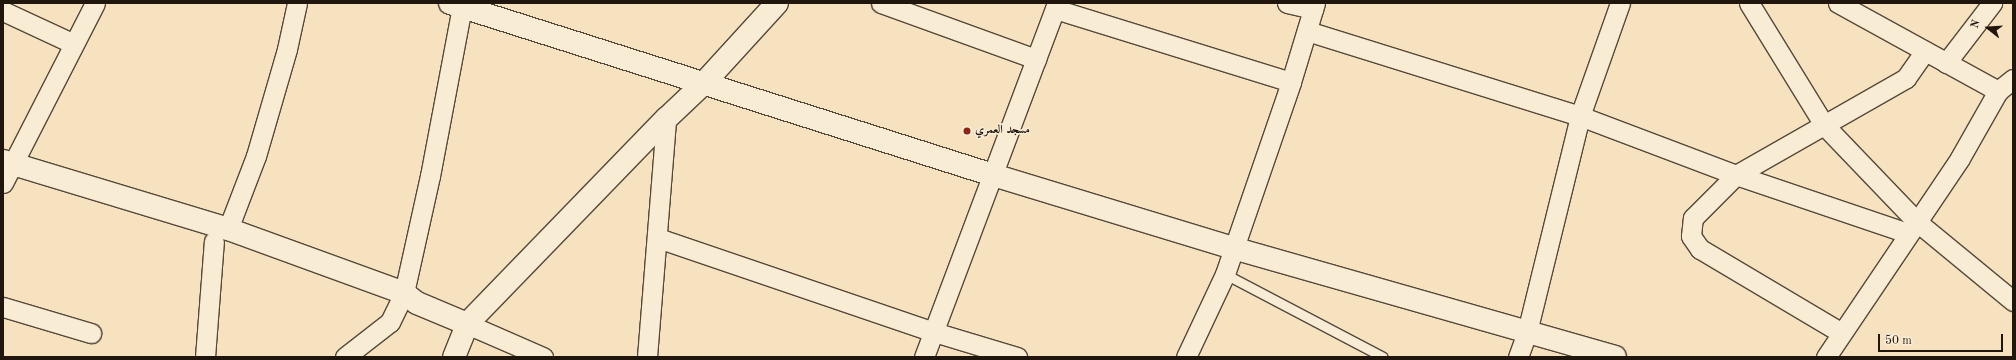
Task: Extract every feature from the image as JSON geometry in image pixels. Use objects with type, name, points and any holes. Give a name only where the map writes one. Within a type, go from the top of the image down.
[{"type":"street","points":[[95,3],[5,173],[221,235],[407,299],[543,357]]},
{"type":"street","points":[[204,357],[221,235],[256,156],[287,49],[296,3]]},
{"type":"street","points":[[454,357],[467,324],[666,119],[704,83],[777,3]]},
{"type":"street","points":[[881,3],[1036,59]]},
{"type":"street","points":[[1186,357],[1225,274],[1291,82],[1314,6],[1287,3]]},
{"type":"street","points":[[1518,357],[1527,332],[1580,116],[1620,3]]},
{"type":"street","points":[[1749,3],[1824,125],[1911,227],[2013,301]]},
{"type":"street","points":[[1838,3],[1998,91]]},
{"type":"street","points":[[1946,63],[1992,3]]},
{"type":"street","points":[[345,357],[390,322],[407,299],[430,176],[456,5],[993,175],[1233,248],[1615,357]]},
{"type":"street","points":[[924,357],[1056,6],[1291,82]]},
{"type":"street","points":[[3,11],[74,44]]},
{"type":"street","points":[[1307,31],[1580,116],[1736,175],[1911,227]]},
{"type":"street","points":[[1840,332],[1700,249],[1691,236],[1694,218],[1736,175],[1906,78],[1925,51]]},
{"type":"street","points":[[1826,357],[1840,332],[1960,158],[1998,91],[2013,79]]},
{"type":"street","points":[[647,357],[658,238],[666,119]]},
{"type":"street","points":[[658,238],[934,332],[1018,357]]},
{"type":"street","points":[[3,307],[91,334]]},
{"type":"lane","points":[[1225,274],[1383,357]]},
{"type":"place","name":"مسجد العمري","points":[[967,131]]}]
